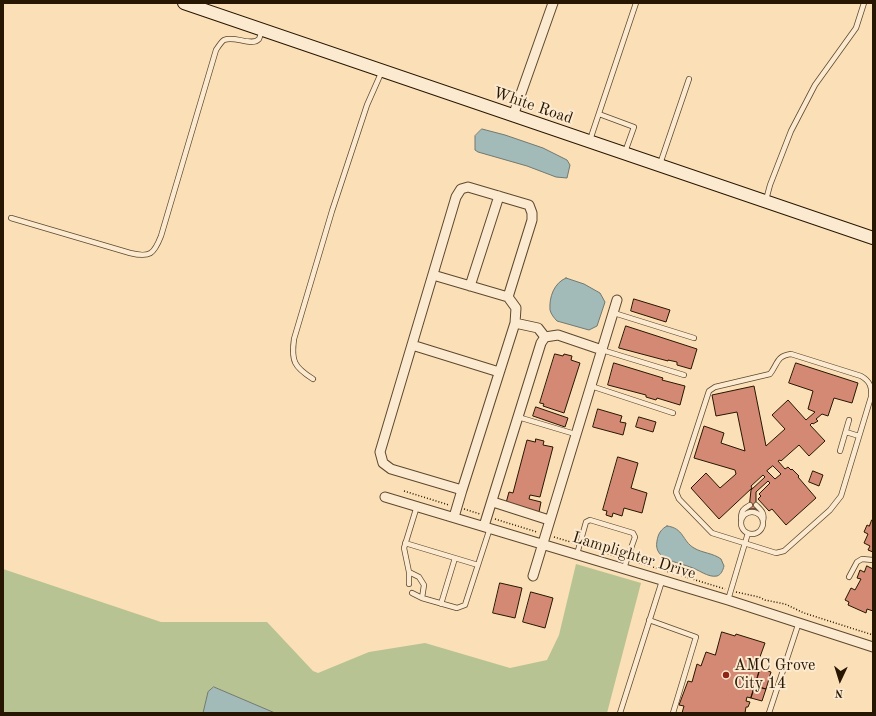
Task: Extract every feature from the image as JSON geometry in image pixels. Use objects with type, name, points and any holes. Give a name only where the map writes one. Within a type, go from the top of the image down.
[{"type":"street","name":"White Road","points":[[184,3],[873,238]]},
{"type":"street","points":[[513,116],[553,3]]},
{"type":"street","points":[[462,490],[391,469],[382,463],[380,452],[456,197],[461,189],[468,187],[529,205],[532,213],[532,220],[508,297]]},
{"type":"street","points":[[470,286],[498,196]]},
{"type":"street","points":[[433,275],[508,297],[516,308],[515,322],[454,517]]},
{"type":"street","points":[[533,576],[617,300]]},
{"type":"street","points":[[515,322],[538,328],[545,337]]},
{"type":"street","points":[[487,527],[492,502],[541,343],[545,337],[558,335],[602,350]]},
{"type":"street","points":[[412,345],[499,372]]},
{"type":"street","name":"Lamplighter Drive","points":[[385,497],[577,554],[626,564],[662,581],[799,622],[873,647]]},
{"type":"street","points":[[492,502],[549,520]]},
{"type":"lane","points":[[589,142],[636,3]]},
{"type":"lane","points":[[765,202],[791,131],[815,86],[856,28],[864,3]]},
{"type":"lane","points":[[11,218],[47,227],[142,256],[151,253],[156,247],[161,236],[216,50],[224,41],[231,38],[255,42],[259,39],[262,30]]},
{"type":"lane","points":[[313,379],[301,372],[294,364],[292,353],[294,339],[332,211],[367,105],[382,71]]},
{"type":"lane","points":[[660,166],[689,79]]},
{"type":"lane","points":[[598,114],[634,127],[624,154]]},
{"type":"lane","points":[[614,312],[694,338]]},
{"type":"lane","points":[[602,350],[684,375]]},
{"type":"lane","points":[[791,354],[861,376],[868,382],[871,387],[871,397],[859,436],[841,496],[830,510],[784,551],[776,553],[712,533],[679,499],[676,492],[709,391],[715,387],[763,377],[770,374],[779,359],[784,355],[791,354]]},
{"type":"lane","points":[[591,386],[673,413]]},
{"type":"lane","points":[[518,417],[575,434]]},
{"type":"lane","points":[[840,451],[849,420]]},
{"type":"lane","points":[[846,432],[859,436]]},
{"type":"lane","points":[[750,505],[743,508],[741,511],[741,521],[743,528],[748,533],[752,534],[761,529],[764,516],[762,511],[756,505]]},
{"type":"lane","points":[[409,584],[409,572],[404,548],[417,506]]},
{"type":"lane","points":[[741,521],[745,514],[752,512],[758,514],[763,523]]},
{"type":"lane","points":[[577,554],[586,522],[590,520],[633,534],[635,537],[626,564]]},
{"type":"lane","points":[[412,593],[422,598],[457,608],[465,605],[478,565],[487,527]]},
{"type":"lane","points":[[728,600],[748,533]]},
{"type":"lane","points":[[405,543],[478,565]]},
{"type":"lane","points":[[441,604],[455,558]]},
{"type":"lane","points":[[849,577],[857,562],[866,558],[873,560]]},
{"type":"lane","points":[[409,572],[419,577],[424,585],[422,598]]},
{"type":"lane","points":[[620,713],[662,581]]},
{"type":"lane","points":[[649,620],[696,636],[673,713]]},
{"type":"lane","points":[[769,713],[799,622]]},
{"type":"path","points":[[404,490],[580,544],[626,564],[785,604],[804,613],[873,635]]},
{"type":"green space","points":[[576,564],[641,583],[607,713],[275,713],[214,687],[208,692],[203,713],[3,713],[3,569],[161,622],[267,622],[313,671],[318,673],[369,652],[425,643],[510,668],[547,660],[559,635]]},
{"type":"water","points":[[482,129],[543,148],[567,160],[570,165],[567,178],[556,177],[527,166],[478,152],[475,150],[475,136]]},
{"type":"water","points":[[566,278],[584,284],[600,293],[605,302],[597,326],[589,330],[557,321],[553,316],[550,310],[551,295],[558,283]]},
{"type":"water","points":[[667,526],[677,529],[687,542],[694,548],[715,555],[721,559],[724,566],[721,573],[717,576],[710,576],[693,568],[673,562],[663,556],[657,547],[657,541],[660,532]]},
{"type":"water","points":[[214,687],[275,713],[203,713],[208,692]]},
{"type":"building","points":[[634,299],[670,310],[666,322],[631,311]]},
{"type":"building","points":[[626,326],[697,349],[691,369],[677,365],[677,362],[619,348]]},
{"type":"building","points":[[555,354],[572,356],[571,360],[580,363],[564,413],[543,406],[544,404],[540,403]]},
{"type":"building","points":[[614,363],[663,378],[662,380],[685,386],[680,405],[657,398],[656,400],[646,397],[646,395],[608,385]]},
{"type":"building","points":[[796,363],[858,383],[852,403],[834,398],[828,416],[822,414],[816,419],[818,421],[810,425],[825,441],[809,456],[799,445],[781,461],[778,461],[785,469],[788,467],[791,470],[792,469],[816,498],[786,525],[772,509],[769,511],[758,499],[761,496],[759,494],[770,483],[768,481],[756,492],[756,509],[749,509],[751,490],[765,477],[763,475],[751,486],[752,488],[719,519],[691,488],[706,473],[720,488],[736,474],[735,470],[694,458],[704,426],[724,433],[721,443],[745,451],[737,412],[716,416],[712,395],[754,386],[766,446],[785,429],[772,415],[788,400],[806,420],[815,412],[808,409],[813,391],[789,383]],"holes":[[[773,466],[781,474],[775,479],[767,471]]]},
{"type":"building","points":[[536,407],[568,418],[565,427],[533,416]]},
{"type":"building","points":[[598,409],[622,416],[620,422],[626,423],[623,435],[593,427]]},
{"type":"building","points":[[639,417],[656,422],[653,432],[636,427]]},
{"type":"building","points":[[536,439],[544,441],[543,445],[553,447],[540,497],[530,495],[529,499],[541,502],[539,512],[506,503],[509,492],[513,493],[527,440],[535,442]]},
{"type":"building","points":[[618,457],[638,463],[631,488],[647,493],[642,513],[624,508],[622,516],[613,513],[612,517],[606,515],[607,511],[603,510]]},
{"type":"building","points":[[813,471],[823,475],[819,486],[809,482]]},
{"type":"building","points":[[872,520],[873,552],[868,550],[870,546],[864,543],[868,534],[864,532],[867,525],[869,526]]},
{"type":"building","points":[[867,566],[873,569],[873,611],[867,609],[866,613],[848,605],[849,602],[845,600],[851,588],[855,590],[861,579],[857,578],[860,570],[864,572]]},
{"type":"building","points":[[500,583],[522,588],[515,618],[493,613]]},
{"type":"building","points":[[531,592],[553,598],[545,628],[523,622]]},
{"type":"building","name":"AMC Grove City 14","points":[[722,632],[735,636],[736,634],[765,643],[756,668],[760,669],[751,698],[747,697],[746,701],[750,702],[748,707],[746,707],[745,713],[682,713],[684,706],[679,705],[688,681],[692,682],[697,664],[701,666],[706,652],[715,655]]},
{"type":"building","points":[[760,669],[771,672],[766,689],[755,686]]},
{"type":"building","points":[[755,686],[766,689],[762,701],[751,698]]},
{"type":"place","name":"AMC Grove City 14","points":[[726,675]]}]
